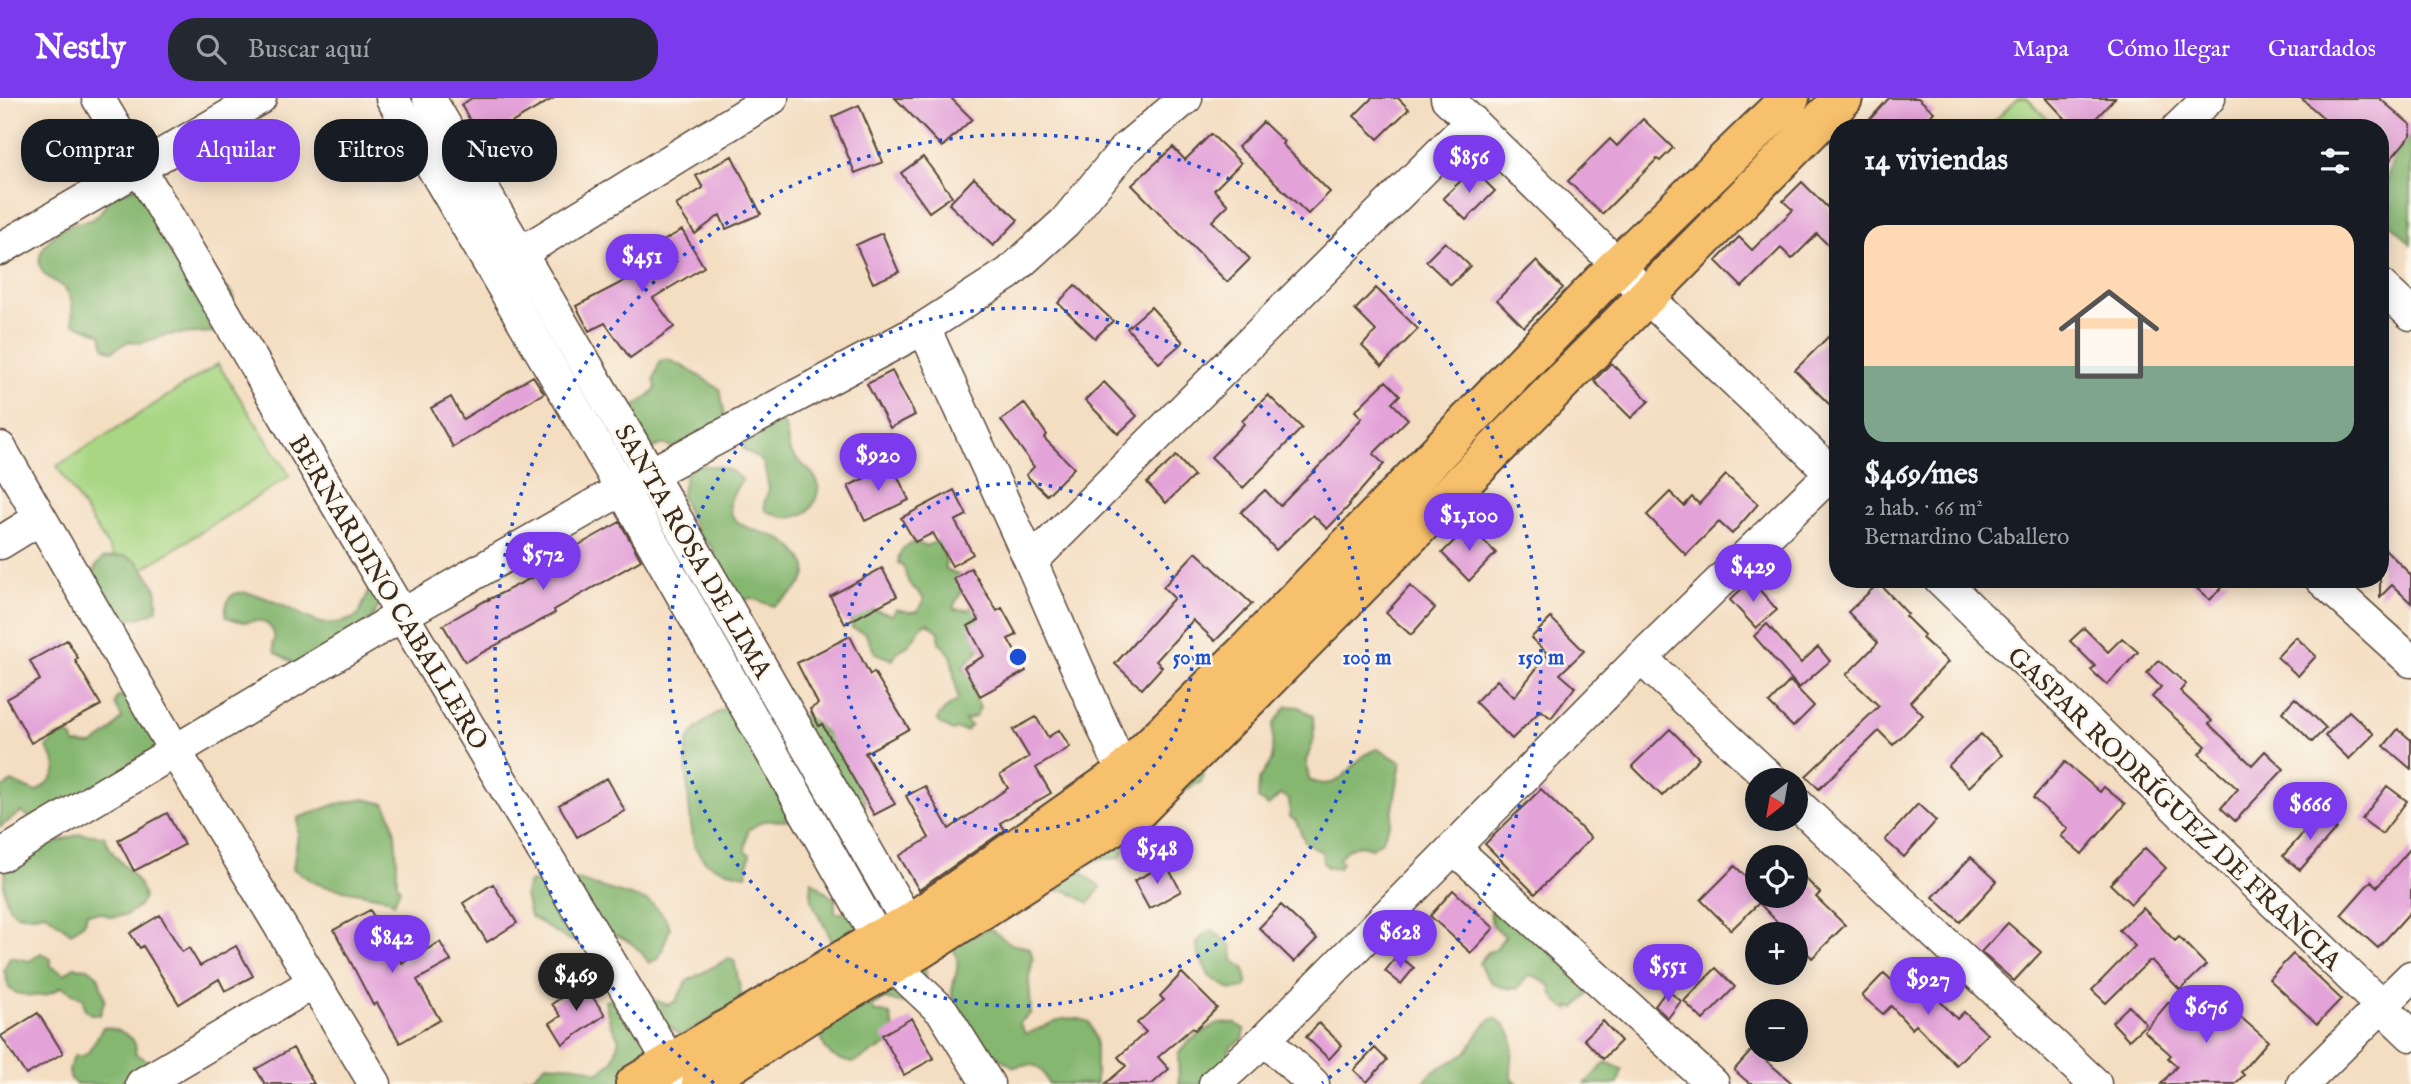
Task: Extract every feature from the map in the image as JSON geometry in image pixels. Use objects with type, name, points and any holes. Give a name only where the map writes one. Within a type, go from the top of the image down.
[{"type":"main road","points":[[635,1084],[676,1073],[1139,808],[1261,661],[1618,265],[1790,98]]},
{"type":"main road","points":[[701,1084],[807,1015],[1122,774],[1261,661],[1646,296],[1826,104]]},
{"type":"street","name":"BERNARDINO CABALLERO","points":[[98,98],[110,119]]},
{"type":"street","points":[[159,156],[260,98]]},
{"type":"street","points":[[392,98],[622,489],[988,1084]]},
{"type":"street","name":"SANTA ROSA DE LIMA","points":[[429,98],[651,475],[900,944]]},
{"type":"street","points":[[493,271],[772,98]]},
{"type":"street","points":[[0,856],[402,615],[622,489],[924,328],[1009,273],[1065,222],[1125,149],[1186,98]]},
{"type":"street","points":[[1447,98],[1618,265],[1646,296],[1829,467]]},
{"type":"street","points":[[1031,562],[1472,121]]},
{"type":"street","points":[[0,248],[113,182]]},
{"type":"street","name":"BERNARDINO CABALLERO","points":[[148,182],[402,615],[676,1073]]},
{"type":"street","points":[[2389,293],[2411,314]]},
{"type":"street","points":[[924,328],[1139,808]]},
{"type":"street","points":[[0,448],[175,751],[375,1084]]},
{"type":"street","points":[[1215,1084],[1265,1039],[1641,658],[1829,479]]},
{"type":"street","points":[[0,543],[39,519]]},
{"type":"street","name":"GASPAR RODRÍGUEZ DE FRANCIA","points":[[1949,588],[2411,1035]]},
{"type":"street","points":[[2331,588],[2411,661]]},
{"type":"street","points":[[1641,658],[1759,768]]},
{"type":"street","points":[[1808,814],[2095,1084]]},
{"type":"street","points":[[1454,848],[1713,1084]]},
{"type":"street","points":[[2304,1084],[2411,977]]},
{"type":"street","points":[[142,1084],[313,983]]},
{"type":"street","points":[[1265,1039],[1313,1084]]},
{"type":"green space","points":[[2018,98],[2027,98],[2047,119],[1996,119]]},
{"type":"green space","points":[[2411,136],[2411,244],[2389,221],[2389,173],[2404,143]]},
{"type":"green space","points":[[138,187],[219,282],[233,293],[232,305],[225,319],[213,332],[165,335],[142,343],[129,341],[112,351],[104,347],[101,334],[73,323],[69,295],[42,271],[40,259],[45,245],[56,233],[69,225],[93,219],[112,195]]},
{"type":"green space","points":[[667,359],[720,389],[726,421],[673,448],[660,445],[647,453],[630,412],[656,388],[654,379],[660,361]]},
{"type":"green space","points":[[218,364],[290,476],[128,578],[57,466]]},
{"type":"green space","points":[[781,421],[786,428],[790,451],[813,475],[818,485],[814,504],[796,517],[781,516],[765,510],[764,503],[769,489],[764,465],[743,449],[745,439]]},
{"type":"green space","points":[[697,466],[722,467],[737,475],[742,480],[730,502],[733,517],[744,526],[781,539],[794,549],[804,562],[806,576],[798,588],[773,606],[751,598],[735,602],[713,555],[714,549],[698,535],[681,497],[686,473]]},
{"type":"green space","points":[[938,541],[944,544],[946,569],[964,577],[954,609],[969,610],[972,605],[982,606],[981,644],[963,667],[975,684],[973,694],[980,708],[975,717],[965,720],[971,726],[966,731],[953,731],[937,719],[958,700],[951,655],[939,642],[939,632],[928,623],[923,625],[909,645],[898,651],[893,660],[875,653],[865,633],[852,628],[851,620],[868,608],[892,615],[896,609],[918,611],[924,600],[909,583],[905,569],[898,563],[899,557],[903,548],[911,544],[926,546]]},
{"type":"green space","points":[[125,556],[137,561],[157,592],[157,610],[133,619],[116,613],[109,606],[93,575],[103,558]]},
{"type":"green space","points":[[370,588],[382,601],[371,619],[306,670],[275,652],[274,634],[265,623],[257,620],[244,622],[226,617],[228,601],[234,594],[244,592],[272,600],[312,620],[331,624],[358,616]]},
{"type":"green space","points":[[118,696],[126,696],[164,743],[45,826],[21,812],[0,827],[0,789],[12,782],[36,792],[55,772],[55,763],[47,748],[53,738],[70,735],[75,744],[92,745],[109,733],[122,718],[115,704]]},
{"type":"green space","points":[[784,705],[812,720],[843,748],[864,776],[865,817],[871,823],[867,826],[834,821],[819,826],[795,820],[763,821],[748,830],[745,851],[750,854],[746,875],[724,870],[705,861],[695,847],[688,796],[687,744],[693,733],[704,723],[727,708],[739,713]]},
{"type":"green space","points":[[1287,706],[1299,707],[1313,716],[1314,739],[1306,761],[1309,780],[1321,784],[1331,783],[1368,753],[1378,749],[1401,762],[1391,821],[1382,841],[1371,848],[1357,846],[1349,849],[1339,859],[1342,863],[1338,869],[1327,867],[1323,863],[1323,853],[1305,842],[1296,821],[1290,817],[1289,799],[1281,794],[1268,806],[1258,799],[1259,780],[1272,760],[1273,725]]},
{"type":"green space","points":[[1206,766],[1201,782],[1186,789],[1167,807],[1156,823],[1141,826],[1132,834],[1120,858],[1100,859],[1087,865],[1082,871],[1083,874],[1101,887],[1089,903],[1067,891],[1041,891]]},
{"type":"green space","points":[[364,799],[385,804],[393,823],[397,884],[400,889],[394,903],[386,898],[315,883],[293,869],[298,818],[337,804]]},
{"type":"green space","points":[[80,834],[105,836],[112,852],[141,888],[144,897],[139,906],[126,915],[111,917],[102,913],[87,913],[85,922],[71,933],[45,913],[22,915],[11,909],[4,889],[6,868],[44,846]]},
{"type":"green space","points":[[553,879],[577,880],[647,901],[661,913],[670,928],[659,958],[649,963],[630,943],[618,936],[605,935],[584,943],[570,940],[530,916],[525,895],[528,883]]},
{"type":"green space","points":[[812,881],[835,900],[835,913],[849,913],[864,896],[885,891],[926,971],[915,1002],[901,1003],[884,999],[876,1004],[876,999],[872,1007],[875,1012],[890,1015],[896,1037],[853,1063],[829,1053],[817,1026],[834,950],[812,900]]},
{"type":"green space","points":[[1495,906],[1584,982],[1587,995],[1575,1008],[1569,1006],[1569,1010],[1558,1003],[1551,991],[1553,988],[1539,978],[1529,975],[1517,989],[1498,986],[1486,975],[1479,963],[1488,952],[1495,950],[1505,936],[1492,923],[1491,909]]},
{"type":"green space","points":[[989,928],[1011,944],[1029,948],[1031,953],[1033,960],[1029,980],[1030,1014],[1019,1023],[1026,1034],[1064,1019],[1089,1022],[1096,1040],[1096,1084],[1048,1084],[1043,1072],[1036,1066],[1014,1067],[990,1052],[990,1046],[960,1015],[952,994],[958,965],[952,946]]},
{"type":"green space","points":[[1212,930],[1232,946],[1233,960],[1245,969],[1247,984],[1244,988],[1231,990],[1209,976],[1197,952],[1197,946]]},
{"type":"green space","points":[[41,953],[51,959],[51,966],[65,974],[74,967],[88,968],[98,976],[105,999],[100,1015],[85,1010],[83,999],[62,987],[46,995],[31,996],[16,993],[9,988],[4,970],[10,957],[30,961]]},
{"type":"green space","points":[[729,958],[734,960],[741,1003],[681,1036],[672,1028],[645,1050],[648,1060],[684,1084],[522,1084],[524,1077],[532,1077],[546,1064],[579,1066],[598,1073],[613,1061],[619,1039],[610,1023],[605,1001],[621,996],[637,996],[668,1005],[676,1001],[687,981]]},
{"type":"green space","points":[[1495,1018],[1511,1036],[1511,1077],[1517,1084],[1423,1084],[1434,1072],[1462,1056],[1482,1027]]},
{"type":"green space","points":[[1235,1023],[1245,1030],[1243,1039],[1228,1052],[1228,1084],[1179,1084],[1178,1054],[1188,1042],[1216,1024]]},
{"type":"green space","points":[[103,1027],[126,1034],[134,1042],[135,1053],[153,1064],[126,1077],[122,1084],[76,1084],[69,1074],[73,1059],[75,1055],[81,1057],[89,1052]]},
{"type":"green space","points":[[1606,1062],[1622,1069],[1618,1084],[1585,1084]]},
{"type":"building","points":[[472,98],[554,98],[518,119],[469,119],[461,105]]},
{"type":"building","points":[[895,98],[951,98],[972,119],[942,147]]},
{"type":"building","points":[[1372,98],[1398,98],[1409,109],[1378,139],[1354,116]]},
{"type":"building","points":[[1889,98],[1918,98],[1934,112],[1928,119],[1870,119]]},
{"type":"building","points":[[2046,98],[2115,98],[2095,119],[2066,119]]},
{"type":"building","points":[[2301,98],[2379,98],[2411,125],[2411,135],[2389,161],[2389,119],[2325,119]]},
{"type":"building","points":[[859,105],[883,162],[855,173],[832,117]]},
{"type":"building","points":[[1643,119],[1673,148],[1660,161],[1657,159],[1602,214],[1568,181],[1610,139],[1617,146]]},
{"type":"building","points":[[1263,122],[1330,192],[1308,214],[1238,147]]},
{"type":"building","points":[[1211,134],[1241,163],[1214,190],[1228,205],[1212,221],[1250,259],[1227,282],[1132,185],[1173,147],[1185,160]]},
{"type":"building","points":[[732,156],[761,214],[726,229],[720,215],[695,234],[676,205],[703,188],[696,176]]},
{"type":"building","points":[[923,157],[952,196],[929,212],[901,173]]},
{"type":"building","points":[[1473,169],[1495,191],[1466,220],[1443,198]]},
{"type":"building","points":[[974,178],[1018,220],[993,246],[949,204]]},
{"type":"building","points":[[1802,182],[1829,209],[1829,246],[1817,234],[1792,259],[1781,248],[1742,287],[1716,261],[1739,237],[1752,250],[1793,210],[1783,201]]},
{"type":"building","points":[[682,230],[704,267],[653,298],[674,327],[630,358],[605,323],[589,331],[576,306],[628,279],[620,266]]},
{"type":"building","points":[[882,233],[899,272],[873,283],[856,245]]},
{"type":"building","points":[[1445,242],[1470,266],[1451,285],[1426,261]]},
{"type":"building","points":[[1536,261],[1563,288],[1524,327],[1497,300]]},
{"type":"building","points":[[1075,285],[1113,321],[1095,338],[1058,303]]},
{"type":"building","points":[[1376,288],[1418,329],[1382,366],[1362,346],[1376,331],[1355,310]]},
{"type":"building","points":[[1151,307],[1183,342],[1159,363],[1127,328]]},
{"type":"building","points":[[1829,336],[1829,404],[1795,370]]},
{"type":"building","points":[[1611,363],[1649,401],[1631,418],[1594,381]]},
{"type":"building","points":[[892,371],[915,415],[890,428],[867,384]]},
{"type":"building","points":[[533,376],[544,393],[453,447],[431,408],[451,397],[463,419]]},
{"type":"building","points":[[1386,381],[1400,395],[1392,403],[1408,419],[1373,454],[1384,464],[1327,529],[1313,515],[1276,550],[1241,512],[1265,490],[1280,506],[1362,418],[1355,411]]},
{"type":"building","points":[[1104,382],[1137,416],[1118,434],[1085,400]]},
{"type":"building","points":[[1268,395],[1302,428],[1243,488],[1211,457]]},
{"type":"building","points":[[1024,403],[1047,435],[1044,438],[1074,468],[1047,495],[1026,475],[1034,467],[1001,420]]},
{"type":"building","points":[[1176,456],[1194,476],[1166,503],[1147,483]]},
{"type":"building","points":[[892,465],[909,500],[865,521],[848,486]]},
{"type":"building","points":[[1726,475],[1758,504],[1732,534],[1719,522],[1686,555],[1647,515],[1670,492],[1684,506],[1692,497],[1699,504]]},
{"type":"building","points":[[954,490],[967,515],[955,521],[973,554],[952,566],[933,533],[915,542],[901,518]]},
{"type":"building","points":[[620,522],[641,560],[554,610],[555,613],[465,662],[443,625],[537,575],[534,570]]},
{"type":"building","points":[[1469,526],[1496,553],[1469,581],[1442,553]]},
{"type":"building","points":[[1196,552],[1252,604],[1215,641],[1193,620],[1156,661],[1162,667],[1142,689],[1115,664],[1174,598],[1163,587]]},
{"type":"building","points":[[2389,553],[2411,575],[2411,603],[2392,585],[2389,588]]},
{"type":"building","points":[[882,568],[897,596],[845,624],[830,596]]},
{"type":"building","points":[[971,568],[997,611],[1002,608],[1017,635],[1008,639],[1026,671],[980,696],[964,667],[984,656],[968,626],[979,620],[954,579]]},
{"type":"building","points":[[1751,580],[1777,610],[1756,628],[1730,600]]},
{"type":"building","points":[[1410,586],[1435,608],[1411,635],[1386,613]]},
{"type":"building","points":[[1874,588],[1884,588],[1908,614],[1905,616],[1924,635],[1922,638],[1948,662],[1910,702],[1923,715],[1893,745],[1879,731],[1819,789],[1808,778],[1808,774],[1879,706],[1846,675],[1878,643],[1848,612]]},
{"type":"building","points":[[2196,588],[2221,588],[2210,600]]},
{"type":"building","points":[[2380,588],[2389,588],[2380,597]]},
{"type":"building","points":[[1551,618],[1584,651],[1560,674],[1575,687],[1551,718],[1541,710],[1512,739],[1475,702],[1497,680],[1514,697],[1548,654],[1531,638]]},
{"type":"building","points":[[1767,624],[1801,663],[1818,647],[1830,661],[1799,688],[1754,636]]},
{"type":"building","points":[[2084,628],[2108,652],[2122,638],[2138,652],[2107,685],[2091,670],[2095,666],[2070,641]]},
{"type":"building","points":[[850,636],[870,675],[874,672],[909,729],[865,753],[895,804],[874,815],[822,724],[819,726],[810,709],[818,704],[797,663]]},
{"type":"building","points":[[2296,637],[2316,656],[2298,676],[2277,657]]},
{"type":"building","points":[[67,640],[78,658],[75,660],[101,705],[31,743],[7,699],[40,680],[30,661]]},
{"type":"building","points":[[2159,660],[2186,684],[2180,691],[2212,721],[2209,724],[2252,765],[2265,751],[2284,769],[2235,821],[2221,808],[2238,789],[2199,754],[2206,746],[2152,697],[2161,687],[2147,673]]},
{"type":"building","points":[[1790,681],[1814,706],[1793,727],[1769,703]]},
{"type":"building","points":[[2295,698],[2326,728],[2312,742],[2282,712]]},
{"type":"building","points":[[2349,711],[2374,734],[2349,759],[2325,736]]},
{"type":"building","points":[[1036,717],[1048,737],[1059,730],[1070,747],[1036,768],[1051,793],[1000,823],[1005,830],[919,890],[899,856],[929,838],[906,796],[925,786],[949,829],[1008,788],[1000,775],[1029,757],[1013,730]]},
{"type":"building","points":[[1670,729],[1699,758],[1662,796],[1632,766]]},
{"type":"building","points":[[2398,729],[2411,740],[2411,769],[2384,746]]},
{"type":"building","points":[[1981,734],[2002,755],[1969,787],[1948,766]]},
{"type":"building","points":[[2065,762],[2100,792],[2104,787],[2125,804],[2082,854],[2061,836],[2068,829],[2033,798]]},
{"type":"building","points":[[607,778],[625,811],[577,837],[559,805]]},
{"type":"building","points":[[2387,786],[2407,801],[2382,834],[2362,819]]},
{"type":"building","points":[[1541,789],[1591,838],[1535,894],[1485,844]]},
{"type":"building","points":[[1918,804],[1936,821],[1904,857],[1885,840]]},
{"type":"building","points":[[167,813],[184,845],[134,871],[118,840]]},
{"type":"building","points":[[2321,813],[2337,828],[2300,870],[2283,856]]},
{"type":"building","points":[[2145,848],[2166,868],[2131,904],[2110,884]]},
{"type":"building","points":[[2411,848],[2411,911],[2378,948],[2341,915],[2371,881],[2377,887]]},
{"type":"building","points":[[1971,857],[1997,881],[1960,922],[1933,897]]},
{"type":"building","points":[[1166,864],[1181,891],[1149,909],[1134,881]]},
{"type":"building","points":[[1735,866],[1745,876],[1745,908],[1754,908],[1731,930],[1701,900]]},
{"type":"building","points":[[1808,881],[1820,893],[1816,897],[1845,925],[1812,958],[1808,954],[1808,922],[1777,922],[1764,908],[1808,908]]},
{"type":"building","points":[[493,884],[517,923],[487,942],[463,903]]},
{"type":"building","points":[[1453,890],[1494,928],[1471,953],[1430,916]]},
{"type":"building","points":[[1281,905],[1317,939],[1294,962],[1259,928]]},
{"type":"building","points":[[2143,908],[2175,941],[2179,937],[2206,965],[2180,990],[2149,961],[2106,1003],[2092,990],[2135,946],[2119,930]]},
{"type":"building","points":[[370,910],[402,963],[440,942],[451,961],[417,980],[440,1020],[400,1043],[377,1003],[373,1005],[334,930]]},
{"type":"building","points":[[160,915],[182,952],[189,948],[200,966],[236,946],[253,976],[225,991],[219,979],[179,1004],[143,946],[140,948],[130,933]]},
{"type":"building","points":[[2008,923],[2041,952],[2014,981],[1981,952]]},
{"type":"building","points":[[2293,954],[2341,999],[2317,1024],[2269,979]]},
{"type":"building","points":[[1398,955],[1414,968],[1401,984],[1385,971]]},
{"type":"building","points":[[1716,968],[1735,987],[1703,1020],[1684,1001]]},
{"type":"building","points":[[1182,973],[1217,1008],[1195,1030],[1192,1028],[1158,1057],[1169,1069],[1152,1084],[1105,1084],[1126,1066],[1118,1057],[1146,1032],[1137,1023],[1164,1000],[1160,996]]},
{"type":"building","points":[[1884,973],[1908,996],[1923,983],[1957,1019],[1964,1012],[1987,1034],[1956,1065],[1916,1025],[1912,1029],[1891,1006],[1883,1014],[1862,996]]},
{"type":"building","points":[[583,983],[605,1015],[563,1044],[550,1023],[561,1016],[552,1004]]},
{"type":"building","points":[[1667,990],[1681,1001],[1668,1018],[1655,1006]]},
{"type":"building","points":[[2221,1000],[2268,1041],[2241,1072],[2244,1075],[2235,1084],[2161,1084],[2177,1066],[2168,1058],[2171,1055],[2144,1031],[2169,1002],[2198,1027]]},
{"type":"building","points":[[2129,1006],[2146,1024],[2129,1040],[2112,1022]]},
{"type":"building","points":[[38,1013],[63,1053],[26,1075],[1,1036]]},
{"type":"building","points":[[912,1018],[934,1058],[904,1075],[882,1035]]},
{"type":"building","points":[[1603,1021],[1621,1041],[1603,1059],[1584,1039]]},
{"type":"building","points":[[1319,1023],[1342,1045],[1329,1059],[1306,1037]]},
{"type":"building","points":[[293,1048],[314,1084],[265,1084],[256,1069]]},
{"type":"building","points":[[1375,1048],[1387,1060],[1367,1082],[1354,1070]]},
{"type":"building","points":[[1745,1058],[1745,1062],[1768,1062],[1793,1084],[1750,1084],[1734,1070]]}]
